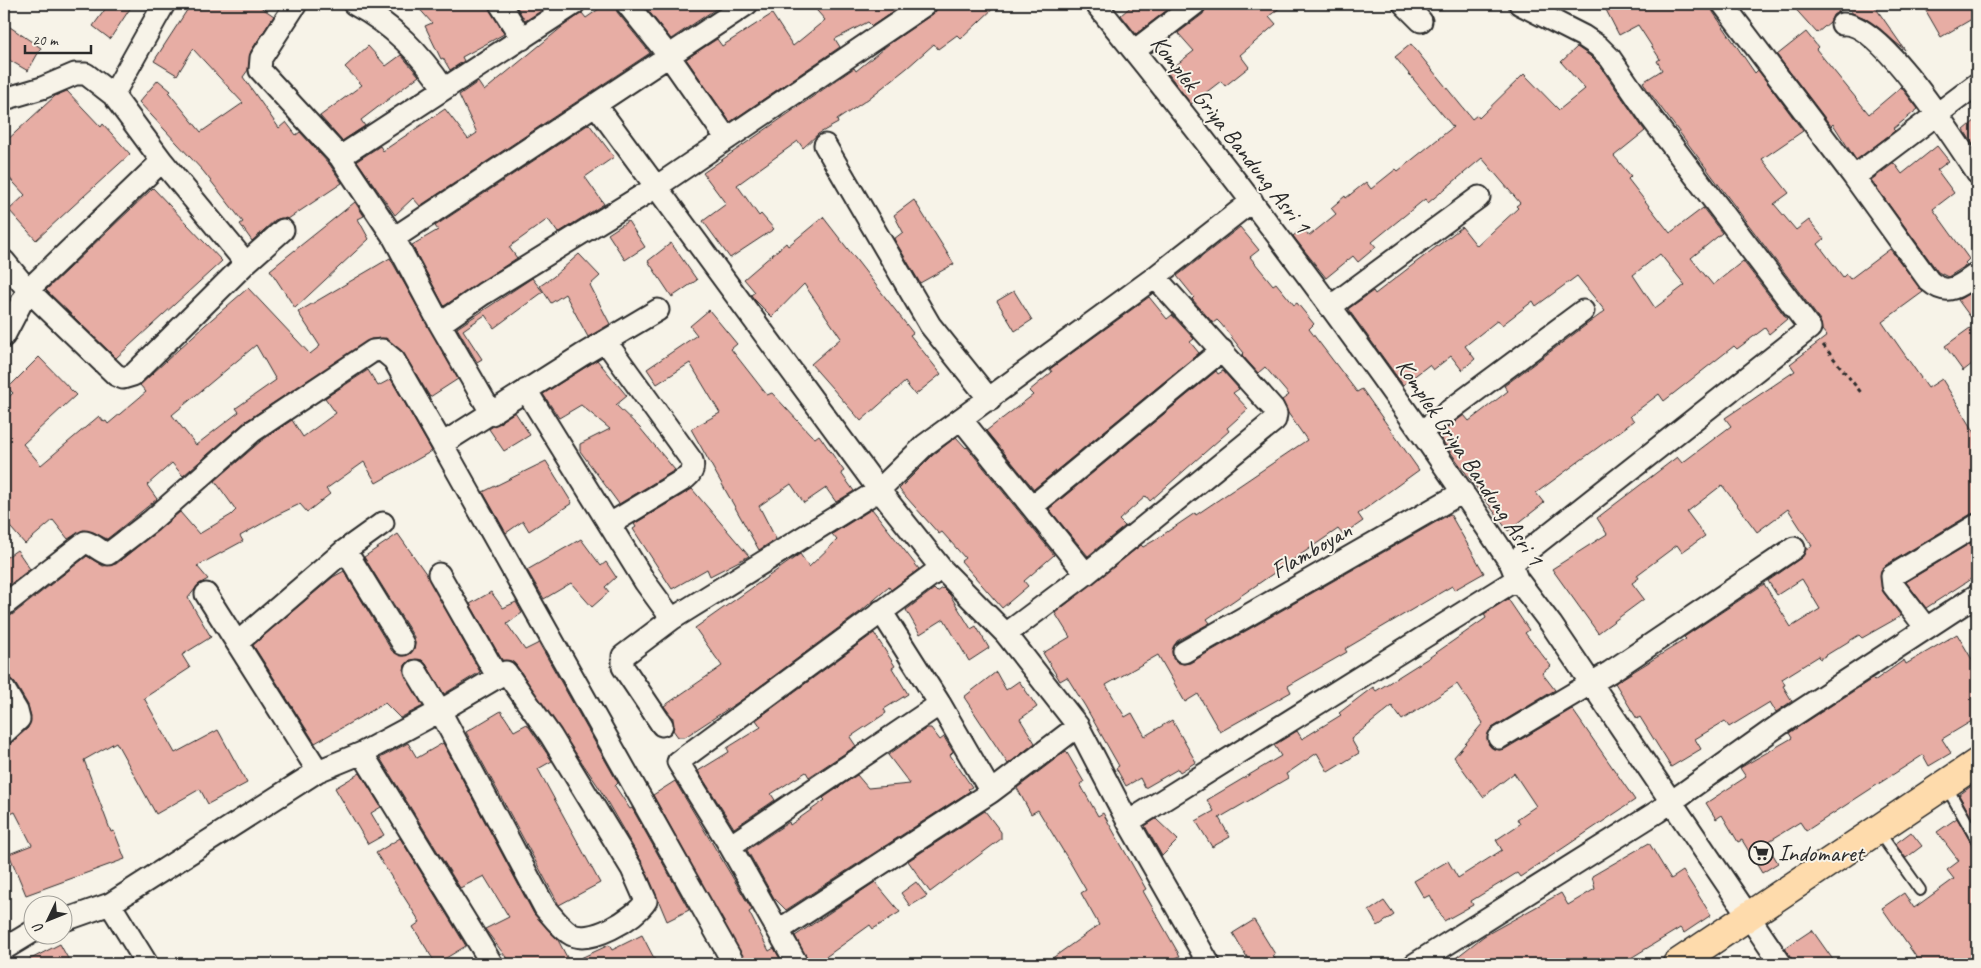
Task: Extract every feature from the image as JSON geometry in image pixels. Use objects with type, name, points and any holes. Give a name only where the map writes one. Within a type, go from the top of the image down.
[{"type":"main road","points":[[1677,964],[1977,764]]},
{"type":"street","points":[[113,95],[164,4]]},
{"type":"street","points":[[296,4],[261,58],[260,70],[340,157],[394,238],[440,324],[492,414]]},
{"type":"street","points":[[354,4],[387,24],[408,42],[426,62],[444,89]]},
{"type":"street","points":[[500,4],[522,39]]},
{"type":"street","points":[[340,157],[574,4]]},
{"type":"street","points":[[627,4],[669,56],[727,139]]},
{"type":"street","points":[[394,238],[747,4]]},
{"type":"street","points":[[440,324],[483,294],[656,186],[926,4]]},
{"type":"street","name":"Komplek Griya Bandung Asri 1","points":[[1096,4],[1252,201],[1422,431],[1514,571],[1781,964]]},
{"type":"street","points":[[1134,51],[1195,4]]},
{"type":"street","points":[[1404,4],[1421,20]]},
{"type":"street","points":[[1128,822],[1514,571],[1810,328],[1652,119],[1610,58],[1598,46],[1583,36],[1520,4]]},
{"type":"street","points":[[1723,4],[1854,177],[1929,281],[1942,290],[1954,288],[1977,274]]},
{"type":"street","points":[[1842,24],[1857,26],[1887,49],[1977,173]]},
{"type":"street","points":[[5,98],[86,74],[113,95],[162,161],[246,263]]},
{"type":"street","points":[[1854,177],[1977,84]]},
{"type":"street","points":[[596,105],[879,490],[942,568],[1006,634],[1078,726],[1128,822],[1208,964]]},
{"type":"street","points":[[824,145],[930,325],[990,400]]},
{"type":"street","points":[[4,336],[28,290],[162,161]]},
{"type":"street","points":[[1330,308],[1479,197]]},
{"type":"street","points":[[662,726],[623,667],[623,656],[672,619],[879,490],[925,446],[1155,277],[1252,201]]},
{"type":"street","points":[[4,261],[28,290],[116,375],[123,378],[133,375],[246,263],[283,230]]},
{"type":"street","points":[[1006,634],[1086,574],[1275,420],[1276,414],[1273,408],[1155,277]]},
{"type":"street","points":[[442,444],[492,414],[526,390],[658,310]]},
{"type":"street","points":[[1422,431],[1583,311]]},
{"type":"street","points":[[606,342],[692,461],[693,467],[692,473],[686,478],[610,524]]},
{"type":"street","points":[[4,605],[84,542],[91,543],[100,552],[108,554],[151,521],[253,431],[373,352],[382,350],[394,360],[734,964]]},
{"type":"street","points":[[1033,506],[1222,350]]},
{"type":"street","points":[[526,390],[645,582],[672,619]]},
{"type":"street","points":[[960,419],[1033,506],[1086,574]]},
{"type":"street","name":"Flamboyan","points":[[1184,652],[1463,492]]},
{"type":"street","points":[[237,643],[344,551],[383,523]]},
{"type":"street","points":[[1926,628],[1893,585],[1892,576],[1977,525]]},
{"type":"street","points":[[1499,738],[1591,684],[1794,548]]},
{"type":"street","points":[[344,551],[403,644]]},
{"type":"street","points":[[797,964],[730,846],[678,762],[942,568]]},
{"type":"street","points":[[439,574],[497,676]]},
{"type":"street","points":[[206,594],[318,771]]},
{"type":"street","points":[[1415,964],[1670,802],[1782,723],[1977,596]]},
{"type":"street","points":[[882,611],[940,704],[991,792]]},
{"type":"street","points":[[72,917],[110,904],[318,771],[362,753],[440,711],[502,673],[509,674],[551,736],[632,869],[646,901],[642,908],[615,926],[581,938],[570,934],[545,908],[440,711],[416,671]]},
{"type":"street","points":[[4,689],[19,714],[18,722],[4,733]]},
{"type":"street","points":[[730,846],[940,704]]},
{"type":"street","points":[[779,930],[991,792],[1078,726]]},
{"type":"street","points":[[362,753],[492,964]]},
{"type":"street","points":[[110,904],[147,964]]},
{"type":"street","points":[[4,948],[22,938]]},
{"type":"lane","points":[[1945,785],[1977,840]]},
{"type":"lane","points":[[1878,830],[1920,890]]},
{"type":"path","points":[[1810,328],[1863,395]]},
{"type":"building","points":[[109,4],[133,4],[110,39],[93,26]]},
{"type":"building","points":[[191,4],[256,4],[274,16],[251,51],[248,70],[243,77],[279,128],[286,122],[296,135],[300,132],[330,165],[342,183],[288,219],[281,218],[275,220],[252,241],[240,224],[243,222],[203,171],[139,102],[158,80],[171,91],[169,93],[201,132],[243,103],[193,49],[177,75],[154,61]]},
{"type":"building","points":[[415,4],[488,4],[504,34],[462,57],[464,61],[450,70],[443,58],[441,59],[425,26],[432,23]]},
{"type":"building","points":[[515,4],[552,4],[525,21]]},
{"type":"building","points":[[606,4],[615,4],[617,12],[650,53],[420,206],[413,198],[395,215],[357,161],[380,146],[383,151],[445,109],[468,139],[477,133],[459,95],[478,82],[484,91],[562,27],[582,13],[586,18]]},
{"type":"building","points":[[643,4],[723,4],[671,39]]},
{"type":"building","points":[[811,4],[904,4],[872,26],[868,22],[835,39],[840,47],[730,122],[686,59],[717,39],[722,46],[772,14],[793,46],[825,20]]},
{"type":"building","points":[[938,4],[998,4],[961,39],[957,35],[938,49],[934,44],[868,99],[837,120],[838,123],[818,134],[803,148],[798,141],[737,185],[759,216],[761,214],[774,229],[730,258],[703,221],[726,204],[703,173],[854,68],[856,71],[889,44],[933,14]]},
{"type":"building","points":[[1134,4],[1175,4],[1136,34],[1121,15]]},
{"type":"building","points":[[1207,4],[1285,4],[1269,16],[1276,24],[1240,55],[1249,67],[1225,86],[1221,81],[1191,104],[1167,72],[1194,51],[1178,33],[1203,14]]},
{"type":"building","points":[[1603,4],[1711,4],[1713,12],[1755,73],[1758,70],[1803,131],[1762,159],[1789,193],[1774,204],[1796,230],[1809,220],[1824,239],[1818,244],[1843,277],[1846,274],[1850,279],[1890,249],[1923,292],[1882,322],[1928,388],[1942,379],[1977,436],[1977,513],[1971,514],[1886,565],[1881,571],[1883,592],[1901,616],[1862,638],[1859,635],[1820,659],[1819,656],[1782,679],[1785,685],[1783,686],[1792,701],[1776,712],[1770,702],[1729,727],[1725,721],[1695,739],[1701,749],[1671,767],[1640,717],[1637,719],[1615,683],[1686,639],[1684,637],[1764,584],[1791,627],[1820,609],[1802,579],[1777,595],[1768,581],[1801,558],[1806,549],[1812,546],[1788,509],[1757,532],[1722,485],[1687,512],[1705,536],[1682,552],[1677,545],[1637,575],[1639,578],[1632,583],[1644,599],[1598,633],[1552,569],[1607,534],[1597,518],[1677,457],[1682,463],[1731,426],[1725,418],[1795,371],[1790,364],[1827,336],[1822,330],[1820,320],[1647,89],[1643,82],[1662,70],[1657,61],[1660,59],[1638,25],[1619,35]]},
{"type":"building","points":[[1791,4],[1873,4],[1905,50],[1865,18],[1853,14],[1847,6],[1833,15],[1830,22],[1817,33]]},
{"type":"building","points":[[1922,4],[1977,4],[1977,16],[1941,37]]},
{"type":"building","points":[[4,23],[41,48],[28,71],[4,57]]},
{"type":"building","points":[[1806,32],[1818,47],[1816,49],[1869,114],[1901,87],[1918,109],[1893,129],[1895,131],[1856,160],[1833,124],[1831,126],[1777,55]]},
{"type":"building","points":[[1411,44],[1472,119],[1477,115],[1479,118],[1524,74],[1559,110],[1585,89],[1561,62],[1577,47],[1600,66],[1645,131],[1614,156],[1631,176],[1628,179],[1670,233],[1703,208],[1722,233],[1691,258],[1713,285],[1743,261],[1787,319],[1769,334],[1765,328],[1737,349],[1734,346],[1664,401],[1659,394],[1630,416],[1634,421],[1536,493],[1544,503],[1508,531],[1438,435],[1464,415],[1469,421],[1508,391],[1504,386],[1605,311],[1577,276],[1536,306],[1533,301],[1502,325],[1498,320],[1465,346],[1475,359],[1462,370],[1451,356],[1433,370],[1429,365],[1403,385],[1348,309],[1373,291],[1375,294],[1462,227],[1477,246],[1518,208],[1516,206],[1520,203],[1482,158],[1428,203],[1425,199],[1372,242],[1376,247],[1358,262],[1353,256],[1326,278],[1293,236],[1303,228],[1309,236],[1336,214],[1331,208],[1345,196],[1346,198],[1366,182],[1371,189],[1396,169],[1398,171],[1453,127],[1395,57]],"holes":[[[1660,254],[1685,285],[1655,308],[1633,275]]]},
{"type":"building","points":[[368,46],[386,66],[401,55],[419,76],[361,120],[365,126],[342,141],[320,116],[362,85],[345,67]]},
{"type":"building","points":[[67,91],[101,127],[103,124],[130,154],[36,240],[9,210],[25,195],[4,172],[4,143],[55,96]]},
{"type":"building","points":[[1977,119],[1977,151],[1964,130]]},
{"type":"building","points":[[589,124],[614,157],[585,177],[604,204],[558,233],[548,219],[509,247],[517,258],[444,306],[412,245],[438,230],[435,226]]},
{"type":"building","points":[[1937,146],[1949,161],[1937,170],[1954,193],[1933,209],[1969,259],[1965,263],[1967,265],[1948,277],[1938,272],[1871,180],[1894,163],[1902,174]]},
{"type":"building","points":[[153,188],[222,261],[116,358],[46,290]]},
{"type":"building","points":[[914,200],[954,264],[920,283],[894,239],[903,232],[894,215]]},
{"type":"building","points":[[355,202],[364,216],[358,219],[369,239],[295,308],[270,270]]},
{"type":"building","points":[[823,217],[913,333],[910,335],[941,374],[915,395],[905,382],[861,421],[811,364],[841,338],[804,284],[772,317],[751,295],[755,292],[744,279],[786,243],[788,246]]},
{"type":"building","points":[[628,221],[645,247],[625,260],[608,234]]},
{"type":"building","points":[[1240,227],[1259,250],[1250,257],[1273,285],[1276,283],[1294,305],[1297,303],[1314,324],[1309,329],[1357,392],[1362,389],[1419,470],[1358,514],[1363,521],[1343,535],[1338,529],[1207,619],[1210,623],[1177,641],[1172,651],[1173,659],[1183,664],[1190,663],[1450,514],[1484,573],[1454,590],[1452,586],[1345,649],[1347,652],[1288,686],[1291,692],[1220,732],[1198,694],[1185,702],[1158,655],[1106,685],[1125,717],[1132,713],[1145,736],[1172,720],[1196,762],[1180,772],[1178,769],[1145,788],[1140,778],[1126,786],[1116,768],[1119,766],[1067,677],[1060,681],[1043,653],[1070,637],[1055,613],[1141,545],[1143,547],[1195,513],[1196,515],[1307,440],[1288,413],[1282,400],[1289,395],[1265,367],[1258,373],[1242,355],[1244,353],[1221,324],[1217,320],[1213,323],[1192,299],[1194,297],[1177,276]]},
{"type":"building","points":[[671,243],[697,280],[672,297],[648,261]]},
{"type":"building","points":[[579,254],[600,276],[590,285],[610,324],[588,337],[565,294],[551,303],[540,286]]},
{"type":"building","points":[[390,258],[458,379],[430,397],[402,351],[386,338],[371,339],[246,421],[183,476],[172,463],[147,485],[157,499],[107,539],[93,532],[83,530],[68,539],[53,520],[25,544],[4,520],[4,402],[13,393],[8,388],[39,357],[76,395],[23,444],[41,465],[99,416],[108,424],[146,392],[140,385],[248,288],[310,354],[320,346],[298,312]],"holes":[[[256,345],[276,380],[236,408],[239,412],[196,445],[172,415]]]},
{"type":"building","points":[[532,278],[543,292],[494,328],[485,315],[463,330],[482,359],[477,362],[457,328]]},
{"type":"building","points":[[1977,289],[1977,326],[1958,300]]},
{"type":"building","points":[[1014,291],[1032,320],[1015,331],[997,301]]},
{"type":"building","points":[[1149,297],[1167,319],[1172,315],[1194,339],[1190,342],[1199,353],[1034,489],[986,431],[1033,395],[1029,391],[1052,372],[1050,369]]},
{"type":"building","points":[[709,310],[737,344],[731,349],[767,395],[772,393],[811,435],[815,438],[819,435],[844,471],[841,473],[854,491],[836,502],[826,488],[804,503],[791,484],[759,506],[776,539],[759,550],[691,429],[720,413],[690,363],[657,384],[647,369],[697,335],[690,326]]},
{"type":"building","points":[[1970,328],[1977,337],[1977,360],[1963,371],[1945,346]]},
{"type":"building","points":[[597,360],[627,396],[616,405],[640,428],[675,470],[619,504],[580,451],[580,444],[610,429],[581,405],[559,418],[543,394]]},
{"type":"building","points":[[368,370],[378,386],[391,379],[432,451],[376,483],[364,462],[326,489],[330,494],[307,512],[300,504],[277,515],[240,536],[243,541],[197,566],[208,579],[199,584],[188,598],[211,637],[182,655],[190,668],[144,698],[175,753],[218,730],[247,783],[208,804],[200,789],[156,814],[116,742],[84,760],[111,832],[114,831],[125,859],[26,895],[9,854],[32,845],[15,812],[4,817],[4,745],[12,742],[28,728],[31,716],[28,705],[15,683],[4,677],[4,617],[12,615],[87,556],[103,566],[116,564],[180,512],[199,534],[231,515],[236,510],[215,481],[261,441],[292,420],[303,437],[336,413],[325,398]]},
{"type":"building","points":[[1216,371],[1218,374],[1223,371],[1239,389],[1233,393],[1248,409],[1227,428],[1229,431],[1150,501],[1146,496],[1119,520],[1125,526],[1088,556],[1049,509]]},
{"type":"building","points":[[515,412],[530,435],[504,451],[489,429]]},
{"type":"building","points":[[956,437],[967,447],[1054,555],[1024,581],[1028,586],[1002,608],[961,561],[965,558],[942,532],[939,534],[899,489],[933,455]]},
{"type":"building","points":[[546,461],[572,503],[529,531],[523,521],[506,533],[483,492]]},
{"type":"building","points":[[692,489],[749,556],[710,576],[707,569],[672,589],[633,529],[636,527],[634,524]]},
{"type":"building","points":[[872,509],[919,569],[891,590],[889,587],[860,612],[743,699],[685,737],[678,737],[673,730],[673,718],[664,706],[722,666],[695,628],[800,554],[809,567],[837,540],[832,534]]},
{"type":"building","points":[[398,534],[427,575],[480,672],[444,694],[422,660],[410,660],[405,665],[404,672],[423,706],[400,718],[385,703],[315,743],[253,645],[333,577],[344,571],[392,651],[403,656],[410,654],[415,644],[414,637],[364,557]]},
{"type":"building","points":[[581,539],[601,566],[606,562],[616,577],[605,587],[609,592],[592,607],[571,583],[544,599],[527,570]]},
{"type":"building","points":[[1977,539],[1977,575],[1926,608],[1906,582]]},
{"type":"building","points":[[17,550],[30,569],[4,589],[4,559]]},
{"type":"building","points":[[943,588],[950,595],[971,629],[976,626],[989,648],[969,661],[944,619],[920,634],[906,610],[934,589],[937,592]]},
{"type":"building","points":[[491,592],[503,608],[516,602],[522,613],[507,624],[525,650],[539,643],[618,783],[615,786],[630,809],[632,808],[689,910],[667,921],[643,864],[598,786],[516,665],[511,661],[502,660],[470,604]]},
{"type":"building","points":[[1508,599],[1529,630],[1525,633],[1551,666],[1542,673],[1555,690],[1492,728],[1487,738],[1489,745],[1499,750],[1505,749],[1572,709],[1635,800],[1520,877],[1517,873],[1471,901],[1473,905],[1444,921],[1430,895],[1424,898],[1414,881],[1448,861],[1458,878],[1502,850],[1496,840],[1520,824],[1517,819],[1536,806],[1514,773],[1483,797],[1454,757],[1483,723],[1457,684],[1402,720],[1392,706],[1351,739],[1359,753],[1328,772],[1317,753],[1286,774],[1288,778],[1219,818],[1230,837],[1212,847],[1196,821],[1214,811],[1207,800],[1281,756],[1274,745],[1297,731],[1302,739],[1341,715],[1339,713],[1373,687],[1376,691],[1430,657],[1486,618],[1484,614]]},
{"type":"building","points":[[874,633],[895,666],[892,668],[908,694],[884,709],[886,713],[850,737],[856,746],[809,777],[806,772],[771,794],[775,800],[734,828],[698,771],[729,752],[727,748],[761,727],[756,720]]},
{"type":"building","points":[[1957,634],[1977,668],[1977,718],[1942,739],[1951,753],[1929,766],[1923,755],[1806,831],[1800,822],[1766,843],[1778,863],[1762,873],[1742,840],[1738,842],[1722,815],[1716,819],[1706,803],[1746,777],[1740,768],[1792,738],[1789,733],[1872,679],[1874,681],[1904,660],[1906,664]]},
{"type":"building","points":[[996,672],[1006,690],[1019,681],[1037,707],[1020,719],[1035,743],[1008,764],[964,697]]},
{"type":"building","points":[[501,711],[514,731],[527,724],[552,761],[538,769],[600,883],[559,905],[466,732]]},
{"type":"building","points":[[927,728],[931,728],[940,740],[944,737],[953,752],[950,755],[972,787],[968,789],[970,791],[786,910],[774,898],[747,850],[789,822],[790,825],[825,800],[823,798],[857,775],[868,788],[910,784],[888,755]]},
{"type":"building","points":[[408,743],[417,758],[443,743],[534,914],[558,940],[570,963],[609,945],[612,950],[642,935],[657,964],[511,964],[485,929],[509,917],[484,876],[460,888],[380,758]]},
{"type":"building","points":[[1066,751],[1084,782],[1080,784],[1098,816],[1103,813],[1146,889],[1143,891],[1180,956],[1165,964],[1044,964],[1099,925],[1081,893],[1086,890],[1068,859],[1038,810],[1031,814],[1017,788]]},
{"type":"building","points":[[360,773],[381,807],[371,813],[384,835],[368,844],[335,788]]},
{"type":"building","points":[[675,781],[752,910],[749,912],[769,951],[774,948],[783,964],[746,964],[653,795]]},
{"type":"building","points":[[1977,782],[1977,827],[1959,795]]},
{"type":"building","points":[[985,811],[1001,832],[1001,839],[930,892],[908,861]]},
{"type":"building","points":[[1957,818],[1971,843],[1977,848],[1977,964],[1921,964],[1882,908],[1904,893],[1914,908],[1954,879],[1947,870],[1959,861],[1937,832]]},
{"type":"building","points":[[1156,819],[1178,840],[1162,856],[1145,826]]},
{"type":"building","points":[[1911,832],[1922,846],[1906,858],[1895,844]]},
{"type":"building","points":[[400,838],[466,946],[436,964],[413,927],[420,922],[376,853]]},
{"type":"building","points":[[1649,843],[1671,879],[1683,871],[1711,915],[1684,933],[1680,928],[1621,964],[1448,964],[1484,936],[1561,893],[1568,905],[1595,889],[1592,876]]},
{"type":"building","points":[[875,882],[900,912],[873,929],[870,925],[816,964],[809,964],[795,936]]},
{"type":"building","points":[[916,882],[927,896],[910,906],[901,893]]},
{"type":"building","points":[[1384,901],[1394,915],[1378,926],[1369,911]]},
{"type":"building","points":[[1254,920],[1275,954],[1273,955],[1278,964],[1251,964],[1233,933]]},
{"type":"building","points":[[1812,930],[1836,964],[1793,964],[1785,948]]},
{"type":"building","points":[[56,946],[61,946],[71,964],[21,964]]},
{"type":"place","name":"Indomaret","points":[[1761,853]]}]
